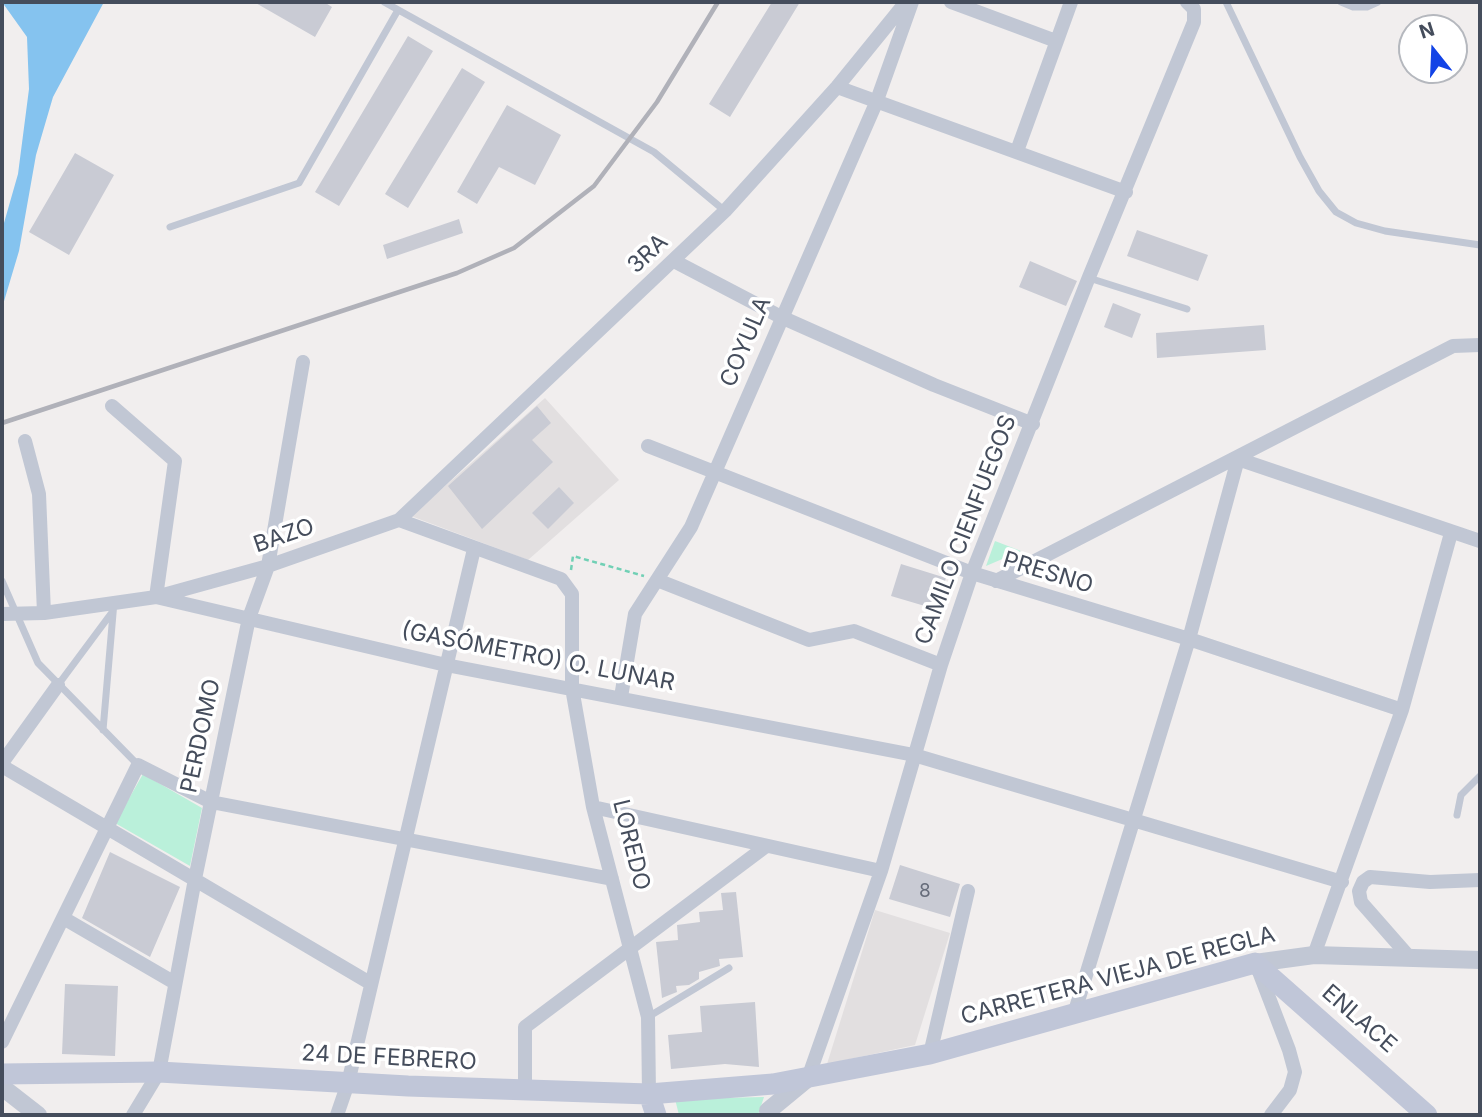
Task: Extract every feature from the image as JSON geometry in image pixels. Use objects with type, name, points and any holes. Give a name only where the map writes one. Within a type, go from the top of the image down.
[{"type":"main road","name":"CARRETERA VIEJA DE REGLA","points":[[773,1084],[930,1054],[1075,1011],[1255,963]]},
{"type":"main road","name":"ENLACE","points":[[1255,963],[1427,1114]]},
{"type":"main road","name":"24 DE FEBRERO","points":[[2,1074],[159,1072],[348,1083],[649,1094],[773,1084]]},
{"type":"main road","name":"LOREDO","points":[[649,1094],[656,1115]]},
{"type":"street","name":"3RA","points":[[399,520],[726,211],[836,87],[906,2]]},
{"type":"street","name":"COYULA","points":[[621,697],[635,614],[691,527],[876,103],[912,2]]},
{"type":"street","points":[[951,2],[1056,41]]},
{"type":"street","points":[[1017,151],[1071,2]]},
{"type":"street","name":"CAMILO CIENFUEGOS","points":[[808,1078],[881,871],[941,665],[972,573],[1033,424],[1088,278],[1126,192],[1194,22],[1191,6]]},
{"type":"street","points":[[836,87],[1126,192]]},
{"type":"street","points":[[674,261],[781,317],[934,385],[1033,424]]},
{"type":"street","points":[[996,581],[1453,346],[1480,345]]},
{"type":"street","name":"PERDOMO","points":[[133,1115],[159,1072],[195,879],[249,618],[268,566],[303,362]]},
{"type":"street","points":[[112,405],[175,461],[156,597]]},
{"type":"street","points":[[25,441],[40,494],[44,613]]},
{"type":"street","name":"PRESNO","points":[[648,446],[972,573],[1189,639],[1402,710]]},
{"type":"street","points":[[1238,458],[1480,541]]},
{"type":"street","points":[[1075,1011],[1189,639],[1238,458]]},
{"type":"street","points":[[399,520],[561,579],[569,586]]},
{"type":"street","name":"BAZO","points":[[8,614],[114,606],[156,597],[268,566],[399,520]]},
{"type":"street","points":[[1314,955],[1402,710],[1451,533]]},
{"type":"street","points":[[337,1115],[348,1083],[474,549]]},
{"type":"street","points":[[657,580],[809,640],[854,631],[941,665]]},
{"type":"street","name":"LOREDO","points":[[569,586],[572,594],[572,688],[593,807],[649,1017],[649,1094]]},
{"type":"street","name":"(GASÓMETRO) O. LUNAR","points":[[156,597],[446,665],[914,755],[1342,882]]},
{"type":"street","points":[[58,685],[2,765],[370,983]]},
{"type":"street","points":[[2,1042],[65,919],[105,827],[138,765],[211,802],[612,879]]},
{"type":"street","points":[[593,807],[881,871]]},
{"type":"street","points":[[525,1090],[525,1027],[765,846]]},
{"type":"street","points":[[1411,959],[1361,902],[1359,891],[1363,882],[1370,877],[1430,882],[1480,880]]},
{"type":"street","points":[[930,1054],[968,891]]},
{"type":"street","points":[[65,919],[175,984]]},
{"type":"street","name":"CARRETERA VIEJA DE REGLA","points":[[1255,963],[1314,955],[1480,960]]},
{"type":"street","points":[[1255,963],[1289,1049],[1295,1072],[1290,1090],[1271,1115]]},
{"type":"street","points":[[767,1113],[808,1078]]},
{"type":"street","points":[[767,1113],[773,1084]]},
{"type":"street","points":[[2,1087],[38,1115]]},
{"type":"lane","points":[[384,2],[654,152],[726,211]]},
{"type":"lane","points":[[1226,2],[1300,157],[1319,191],[1336,212],[1356,223],[1385,231],[1480,245]]},
{"type":"lane","points":[[1341,2],[1353,7],[1367,7],[1378,2]]},
{"type":"lane","points":[[170,227],[299,183],[398,10]]},
{"type":"lane","points":[[1088,278],[1187,309]]},
{"type":"lane","points":[[2,581],[8,614],[38,663],[138,765]]},
{"type":"lane","points":[[58,685],[114,606]]},
{"type":"lane","points":[[103,730],[114,606]]},
{"type":"lane","points":[[1457,816],[1461,795],[1480,776]]},
{"type":"lane","points":[[649,1017],[729,968]]},
{"type":"path","points":[[569,586],[573,556],[657,580]]},
{"type":"shaded area","points":[[545,398],[619,480],[528,560],[411,516]]},
{"type":"shaded area","points":[[875,910],[950,933],[915,1045],[827,1064]]},
{"type":"green space","points":[[995,541],[1021,551],[986,566]]},
{"type":"green space","points":[[143,774],[202,808],[190,866],[115,823]]},
{"type":"green space","points":[[764,1097],[758,1115],[679,1115],[675,1099]]},
{"type":"water","points":[[2,2],[104,2],[53,97],[36,155],[19,251],[2,308],[2,230],[18,174],[29,89],[27,37]]},
{"type":"building","points":[[254,2],[324,2],[332,7],[315,37]]},
{"type":"building","points":[[772,2],[800,2],[730,117],[709,104]]},
{"type":"building","points":[[408,36],[433,51],[339,206],[315,192]]},
{"type":"building","points":[[462,68],[485,82],[408,208],[385,194]]},
{"type":"building","points":[[507,105],[561,135],[535,185],[499,167],[477,204],[457,192]]},
{"type":"building","points":[[75,153],[114,175],[69,255],[29,232]]},
{"type":"building","points":[[459,219],[463,233],[387,259],[383,245]]},
{"type":"building","points":[[1137,230],[1208,255],[1198,281],[1127,256]]},
{"type":"building","points":[[1030,261],[1077,281],[1066,306],[1019,287]]},
{"type":"building","points":[[1113,303],[1141,314],[1132,338],[1104,327]]},
{"type":"building","points":[[1264,325],[1266,350],[1157,358],[1156,333]]},
{"type":"building","points":[[537,406],[551,423],[532,440],[553,462],[482,529],[448,486]]},
{"type":"building","points":[[559,487],[574,503],[548,529],[532,513]]},
{"type":"building","points":[[901,564],[946,578],[935,609],[891,596]]},
{"type":"building","points":[[110,852],[180,887],[150,957],[82,918]]},
{"type":"building","points":[[900,865],[960,884],[950,917],[889,899]]},
{"type":"building","points":[[736,892],[743,957],[719,959],[720,966],[699,972],[699,979],[689,985],[676,986],[677,992],[662,998],[656,942],[678,940],[677,925],[700,922],[699,912],[723,910],[721,893]]},
{"type":"building","points":[[65,984],[118,986],[115,1056],[62,1054]]},
{"type":"building","points":[[755,1002],[759,1067],[725,1064],[671,1069],[668,1035],[702,1032],[700,1006]]},
{"type":"railway","points":[[2,423],[457,273],[514,248],[594,186],[657,102],[718,2]]}]
